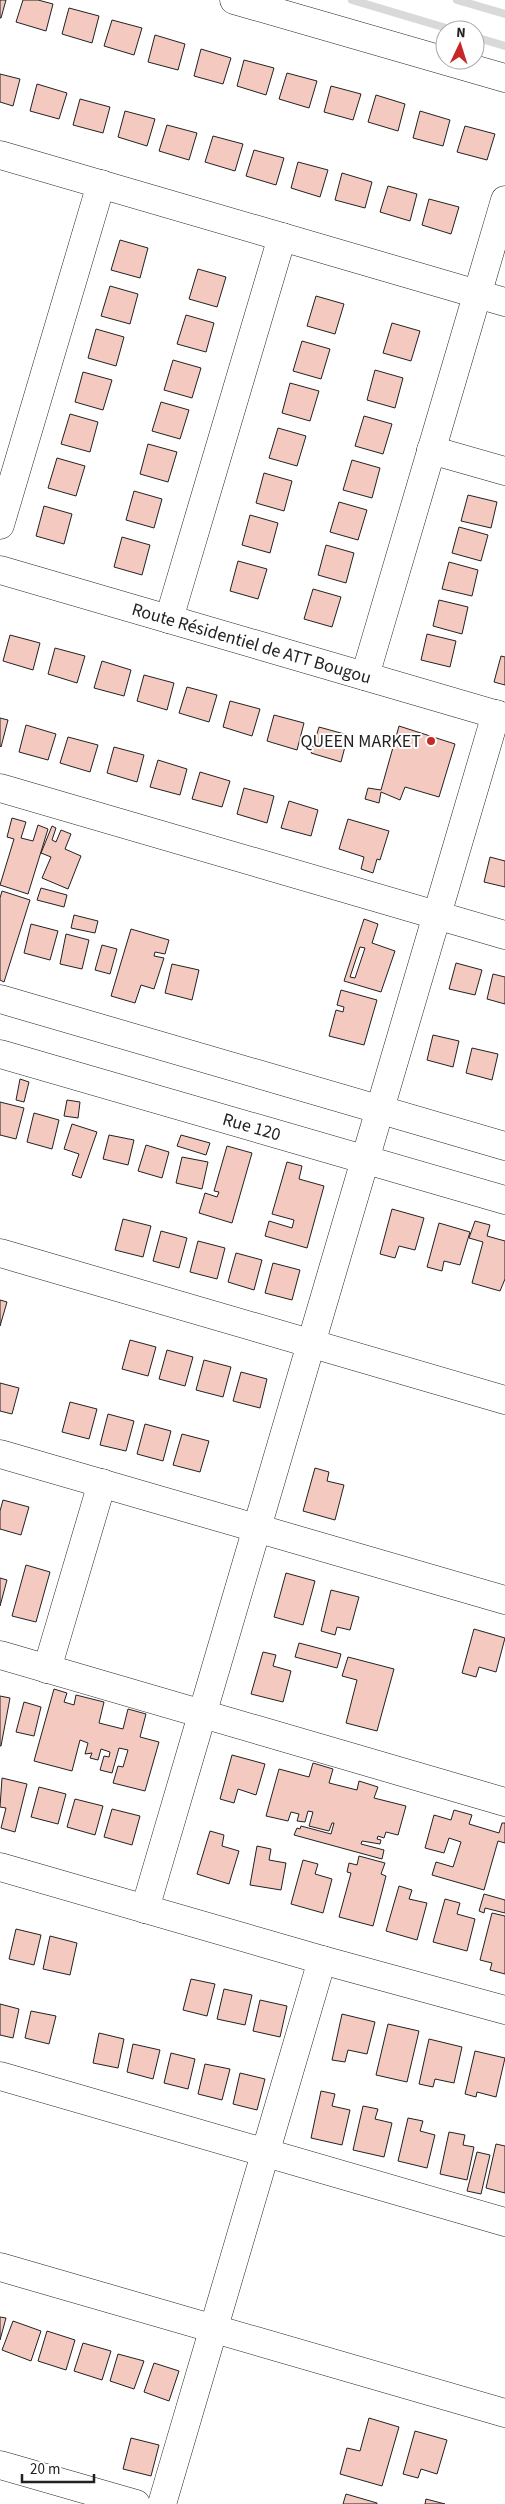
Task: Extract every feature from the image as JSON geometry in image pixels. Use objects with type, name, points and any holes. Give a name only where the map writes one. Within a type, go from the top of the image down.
[{"type":"street","points":[[234,0],[505,78]]},
{"type":"street","points":[[0,155],[505,302]]},
{"type":"street","points":[[0,524],[101,184]]},
{"type":"street","points":[[365,676],[505,200]]},
{"type":"street","points":[[169,619],[282,237]]},
{"type":"street","points":[[431,450],[505,471]]},
{"type":"street","name":"Route Résidentiel de ATT Bougou","points":[[0,570],[500,715]]},
{"type":"street","points":[[145,1909],[365,1159],[378,1109],[500,715]]},
{"type":"street","points":[[0,788],[505,935]]},
{"type":"street","points":[[0,999],[505,1146]]},
{"type":"street","name":"Rue 120","points":[[0,1054],[505,1200]]},
{"type":"street","points":[[0,1253],[505,1400]]},
{"type":"street","points":[[0,1454],[505,1600]]},
{"type":"street","points":[[47,1669],[102,1483]]},
{"type":"street","points":[[0,1655],[505,1802]]},
{"type":"street","points":[[0,1867],[322,1960],[505,2010]]},
{"type":"street","points":[[162,2504],[322,1960]]},
{"type":"street","points":[[0,2076],[505,2222]]},
{"type":"street","points":[[0,2267],[505,2413]]},
{"type":"street","points":[[0,2465],[136,2504]]},
{"type":"building","points":[[0,0],[6,0],[1,18],[0,18]]},
{"type":"building","points":[[23,0],[38,0],[53,4],[46,31],[16,22]]},
{"type":"building","points":[[69,8],[99,16],[92,43],[62,34]]},
{"type":"building","points":[[112,20],[142,28],[134,55],[104,46]]},
{"type":"building","points":[[155,35],[185,44],[178,70],[148,62]]},
{"type":"building","points":[[201,49],[231,58],[223,84],[194,76]]},
{"type":"building","points":[[244,60],[274,68],[266,95],[237,86]]},
{"type":"building","points":[[287,73],[317,81],[309,108],[279,99]]},
{"type":"building","points":[[0,74],[20,79],[13,106],[0,102]]},
{"type":"building","points":[[37,84],[67,93],[59,119],[30,111]]},
{"type":"building","points":[[331,86],[361,94],[353,120],[324,112]]},
{"type":"building","points":[[376,95],[405,104],[398,131],[368,122]]},
{"type":"building","points":[[80,99],[110,107],[103,133],[73,125]]},
{"type":"building","points":[[125,111],[155,119],[147,146],[118,137]]},
{"type":"building","points":[[420,111],[450,120],[443,146],[413,138]]},
{"type":"building","points":[[167,125],[197,133],[189,160],[159,151]]},
{"type":"building","points":[[465,126],[495,134],[487,160],[457,152]]},
{"type":"building","points":[[213,136],[243,144],[235,171],[205,162]]},
{"type":"building","points":[[254,150],[284,158],[276,185],[246,176]]},
{"type":"building","points":[[298,162],[328,170],[320,197],[291,188]]},
{"type":"building","points":[[342,173],[372,182],[365,208],[335,200]]},
{"type":"building","points":[[388,186],[417,194],[410,221],[380,212]]},
{"type":"building","points":[[429,199],[459,207],[451,234],[422,225]]},
{"type":"building","points":[[120,240],[148,248],[140,278],[111,270]]},
{"type":"building","points":[[198,269],[226,277],[217,307],[189,299]]},
{"type":"building","points":[[110,286],[138,294],[130,324],[101,316]]},
{"type":"building","points":[[316,296],[344,304],[335,334],[307,326]]},
{"type":"building","points":[[186,315],[214,323],[206,352],[177,344]]},
{"type":"building","points":[[392,323],[420,331],[411,361],[383,353]]},
{"type":"building","points":[[96,329],[124,337],[116,366],[88,358]]},
{"type":"building","points":[[302,341],[330,349],[321,379],[293,371]]},
{"type":"building","points":[[173,360],[201,368],[192,398],[164,390]]},
{"type":"building","points":[[375,370],[403,378],[395,408],[367,400]]},
{"type":"building","points":[[83,372],[112,380],[103,410],[75,402]]},
{"type":"building","points":[[290,383],[319,391],[310,421],[282,413]]},
{"type":"building","points":[[161,402],[189,410],[180,439],[152,431]]},
{"type":"building","points":[[70,414],[98,422],[90,452],[61,444]]},
{"type":"building","points":[[364,416],[392,424],[383,454],[355,446]]},
{"type":"building","points":[[278,428],[306,436],[297,466],[269,458]]},
{"type":"building","points":[[148,444],[177,452],[168,482],[140,474]]},
{"type":"building","points":[[57,458],[85,466],[76,496],[48,488]]},
{"type":"building","points":[[352,460],[380,468],[372,498],[343,490]]},
{"type":"building","points":[[264,473],[292,481],[284,511],[256,503]]},
{"type":"building","points":[[134,491],[162,499],[154,528],[126,520]]},
{"type":"building","points":[[468,495],[497,502],[491,528],[461,521]]},
{"type":"building","points":[[339,502],[367,510],[358,540],[330,532]]},
{"type":"building","points":[[44,506],[72,514],[64,544],[36,536]]},
{"type":"building","points":[[250,515],[278,523],[270,553],[242,545]]},
{"type":"building","points":[[459,527],[488,535],[481,561],[452,553]]},
{"type":"building","points":[[122,537],[150,545],[142,575],[114,567]]},
{"type":"building","points":[[326,545],[354,553],[346,583],[318,575]]},
{"type":"building","points":[[238,561],[267,569],[258,599],[230,591]]},
{"type":"building","points":[[449,562],[478,570],[472,596],[442,589]]},
{"type":"building","points":[[313,589],[341,597],[332,627],[304,619]]},
{"type":"building","points":[[439,600],[468,607],[462,634],[433,626]]},
{"type":"building","points":[[427,634],[456,641],[450,667],[421,660]]},
{"type":"building","points":[[10,635],[40,643],[33,670],[3,661]]},
{"type":"building","points":[[55,648],[85,656],[77,683],[48,674]]},
{"type":"building","points":[[501,656],[505,657],[505,685],[494,682]]},
{"type":"building","points":[[102,661],[131,670],[124,696],[94,688]]},
{"type":"building","points":[[144,675],[174,683],[167,710],[137,701]]},
{"type":"building","points":[[187,687],[217,695],[209,722],[179,713]]},
{"type":"building","points":[[230,701],[260,709],[252,736],[223,727]]},
{"type":"building","points":[[274,715],[304,723],[297,750],[267,741]]},
{"type":"building","points":[[0,718],[8,720],[1,747],[0,746]]},
{"type":"building","points":[[26,725],[56,734],[48,760],[19,752]]},
{"type":"building","points":[[399,726],[455,744],[439,797],[405,787],[400,800],[381,792],[379,803],[365,799],[368,788],[381,790]]},
{"type":"building","points":[[319,727],[348,735],[341,762],[311,753]]},
{"type":"building","points":[[68,737],[98,745],[90,772],[60,763]]},
{"type":"building","points":[[114,747],[144,755],[137,782],[107,773]]},
{"type":"building","points":[[158,760],[187,769],[180,795],[150,787]]},
{"type":"building","points":[[200,772],[230,781],[222,807],[192,799]]},
{"type":"building","points":[[244,788],[274,796],[267,823],[237,814]]},
{"type":"building","points":[[289,801],[318,810],[311,836],[281,828]]},
{"type":"building","points":[[12,818],[26,822],[21,838],[33,841],[38,825],[48,829],[28,894],[0,885],[14,839],[7,837]]},
{"type":"building","points":[[348,819],[389,831],[380,860],[377,859],[373,873],[361,869],[364,857],[339,849]]},
{"type":"building","points":[[52,826],[56,828],[52,840],[56,842],[61,830],[71,834],[65,849],[81,856],[68,889],[42,878],[51,857],[41,853]]},
{"type":"building","points":[[490,857],[505,861],[505,887],[484,882]]},
{"type":"building","points":[[41,888],[67,895],[64,907],[37,900]]},
{"type":"building","points":[[2,891],[30,900],[4,982],[0,980],[0,898]]},
{"type":"building","points":[[74,915],[98,921],[95,933],[71,928]]},
{"type":"building","points":[[364,919],[378,924],[372,943],[395,951],[381,992],[344,981]],"holes":[[[360,947],[365,948],[355,978],[350,977]]]},
{"type":"building","points":[[31,924],[58,931],[50,960],[24,953]]},
{"type":"building","points":[[131,929],[169,940],[165,954],[155,952],[154,956],[164,958],[154,989],[141,985],[135,1003],[111,996]]},
{"type":"building","points":[[66,934],[89,940],[82,969],[60,964]]},
{"type":"building","points":[[102,945],[117,949],[110,974],[95,970]]},
{"type":"building","points":[[456,963],[482,970],[475,995],[449,989]]},
{"type":"building","points":[[172,964],[199,970],[192,1000],[165,993]]},
{"type":"building","points":[[493,974],[505,977],[505,1004],[487,999]]},
{"type":"building","points":[[341,990],[377,1000],[364,1045],[329,1036],[336,1010],[343,1012],[344,1007],[337,1005]]},
{"type":"building","points":[[433,1035],[459,1041],[453,1067],[427,1060]]},
{"type":"building","points":[[472,1048],[498,1054],[492,1080],[466,1073]]},
{"type":"building","points":[[20,1079],[29,1082],[24,1102],[16,1100]]},
{"type":"building","points":[[67,1100],[80,1102],[78,1118],[64,1116]]},
{"type":"building","points":[[0,1102],[24,1108],[16,1139],[0,1135]]},
{"type":"building","points":[[34,1113],[59,1120],[52,1149],[27,1142]]},
{"type":"building","points":[[72,1124],[97,1132],[81,1178],[72,1175],[79,1154],[64,1149]]},
{"type":"building","points":[[109,1135],[134,1140],[128,1165],[103,1159]]},
{"type":"building","points":[[181,1135],[210,1143],[206,1155],[177,1146]]},
{"type":"building","points":[[146,1145],[169,1152],[162,1178],[138,1171]]},
{"type":"building","points":[[227,1146],[252,1153],[232,1223],[199,1213],[205,1193],[217,1197],[219,1192],[214,1191]]},
{"type":"building","points":[[182,1157],[208,1162],[202,1189],[176,1183]]},
{"type":"building","points":[[287,1162],[302,1166],[299,1179],[324,1186],[307,1248],[265,1236],[269,1221],[292,1228],[294,1220],[272,1214]]},
{"type":"building","points":[[392,1209],[424,1218],[415,1250],[399,1246],[395,1258],[380,1254]]},
{"type":"building","points":[[123,1219],[151,1226],[143,1257],[115,1250]]},
{"type":"building","points":[[475,1221],[490,1225],[487,1236],[505,1241],[505,1279],[500,1291],[472,1283],[483,1242],[469,1238]]},
{"type":"building","points":[[439,1223],[470,1232],[460,1265],[444,1261],[442,1271],[427,1267]]},
{"type":"building","points":[[161,1231],[187,1238],[179,1268],[153,1261]]},
{"type":"building","points":[[198,1241],[225,1248],[217,1279],[190,1272]]},
{"type":"building","points":[[236,1253],[262,1260],[254,1290],[228,1282]]},
{"type":"building","points":[[273,1263],[300,1270],[292,1300],[265,1293]]},
{"type":"building","points":[[0,1300],[7,1302],[0,1326]]},
{"type":"building","points":[[130,1340],[156,1347],[148,1376],[122,1369]]},
{"type":"building","points":[[167,1350],[193,1357],[185,1386],[159,1379]]},
{"type":"building","points":[[204,1360],[231,1367],[223,1397],[196,1390]]},
{"type":"building","points":[[241,1372],[267,1379],[260,1408],[233,1401]]},
{"type":"building","points":[[0,1383],[19,1388],[12,1414],[0,1411]]},
{"type":"building","points":[[70,1402],[97,1409],[89,1439],[62,1432]]},
{"type":"building","points":[[108,1414],[134,1421],[126,1451],[100,1445]]},
{"type":"building","points":[[145,1424],[171,1431],[163,1461],[137,1454]]},
{"type":"building","points":[[182,1434],[209,1441],[200,1472],[173,1465]]},
{"type":"building","points":[[315,1468],[329,1472],[327,1481],[344,1485],[335,1520],[303,1511]]},
{"type":"building","points":[[3,1500],[29,1507],[21,1535],[0,1529],[0,1511]]},
{"type":"building","points":[[26,1565],[50,1572],[36,1622],[12,1616]]},
{"type":"building","points":[[286,1573],[315,1581],[303,1625],[274,1617]]},
{"type":"building","points":[[0,1578],[7,1580],[0,1606]]},
{"type":"building","points":[[331,1590],[359,1597],[350,1630],[337,1627],[335,1635],[321,1631]]},
{"type":"building","points":[[474,1629],[505,1638],[496,1672],[479,1667],[476,1677],[462,1673]]},
{"type":"building","points":[[299,1643],[341,1654],[337,1668],[295,1657]]},
{"type":"building","points":[[263,1652],[276,1655],[273,1666],[291,1671],[283,1702],[251,1694]]},
{"type":"building","points":[[348,1657],[394,1669],[377,1731],[346,1723],[357,1680],[342,1676]]},
{"type":"building","points":[[54,1689],[67,1693],[64,1702],[74,1705],[76,1695],[104,1702],[99,1723],[123,1729],[128,1709],[146,1714],[140,1737],[159,1742],[145,1791],[113,1783],[118,1766],[123,1767],[128,1750],[119,1748],[112,1773],[100,1770],[104,1756],[109,1757],[110,1752],[101,1749],[98,1760],[90,1758],[92,1753],[85,1754],[88,1743],[80,1740],[72,1771],[34,1761]]},
{"type":"building","points":[[0,1696],[10,1698],[1,1746],[0,1746]]},
{"type":"building","points":[[24,1702],[41,1707],[34,1736],[16,1732]]},
{"type":"building","points":[[232,1755],[265,1764],[256,1795],[238,1789],[234,1803],[220,1799]]},
{"type":"building","points":[[313,1763],[333,1769],[329,1783],[357,1790],[359,1781],[378,1787],[374,1798],[406,1806],[398,1835],[386,1832],[384,1838],[378,1836],[377,1839],[381,1840],[380,1844],[362,1841],[361,1844],[384,1850],[382,1859],[294,1835],[297,1828],[300,1829],[301,1826],[331,1834],[334,1823],[332,1823],[329,1831],[309,1826],[313,1812],[308,1811],[305,1822],[297,1821],[299,1814],[291,1812],[288,1821],[266,1816],[279,1769],[309,1777]]},
{"type":"building","points":[[2,1778],[27,1784],[15,1832],[1,1828],[6,1808],[0,1807]]},
{"type":"building","points":[[39,1787],[66,1794],[58,1824],[31,1817]]},
{"type":"building","points":[[75,1799],[103,1806],[95,1835],[67,1827]]},
{"type":"building","points":[[112,1809],[140,1816],[132,1845],[104,1837]]},
{"type":"building","points":[[454,1810],[472,1815],[469,1824],[499,1833],[502,1823],[505,1823],[505,1843],[498,1841],[484,1890],[432,1875],[436,1862],[453,1867],[461,1842],[449,1838],[444,1853],[425,1848],[434,1815],[451,1820]]},
{"type":"building","points":[[210,1831],[224,1835],[222,1846],[239,1851],[229,1884],[197,1874]]},
{"type":"building","points":[[257,1846],[271,1849],[269,1860],[286,1863],[281,1890],[250,1885]]},
{"type":"building","points":[[359,1856],[385,1863],[381,1874],[386,1876],[373,1926],[339,1917],[351,1873],[347,1872],[349,1863],[357,1865]]},
{"type":"building","points":[[303,1860],[318,1864],[315,1874],[332,1879],[323,1913],[291,1904]]},
{"type":"building","points":[[399,1886],[412,1890],[409,1899],[427,1903],[417,1940],[386,1931]]},
{"type":"building","points":[[484,1894],[505,1900],[505,1913],[485,1908],[484,1913],[479,1911]]},
{"type":"building","points":[[445,1899],[460,1903],[457,1914],[475,1919],[467,1951],[433,1942]]},
{"type":"building","points":[[492,1913],[505,1916],[505,1974],[490,1970],[492,1963],[480,1960]]},
{"type":"building","points":[[16,1929],[41,1935],[34,1965],[9,1959]]},
{"type":"building","points":[[50,1936],[77,1943],[70,1975],[43,1969]]},
{"type":"building","points":[[191,1979],[215,1984],[207,2016],[183,2010]]},
{"type":"building","points":[[224,1989],[252,1995],[245,2025],[217,2019]]},
{"type":"building","points":[[260,2000],[287,2006],[280,2037],[253,2031]]},
{"type":"building","points":[[0,2004],[19,2009],[13,2038],[0,2035]]},
{"type":"building","points":[[31,2011],[56,2016],[49,2044],[25,2038]]},
{"type":"building","points":[[342,2014],[375,2022],[367,2054],[348,2050],[345,2062],[332,2060]]},
{"type":"building","points":[[388,2024],[419,2031],[407,2082],[376,2075]]},
{"type":"building","points":[[99,2033],[124,2039],[118,2068],[93,2063]]},
{"type":"building","points":[[429,2039],[462,2047],[454,2083],[435,2079],[433,2087],[419,2084]]},
{"type":"building","points":[[133,2044],[160,2050],[153,2079],[127,2072]]},
{"type":"building","points":[[475,2051],[505,2058],[496,2097],[477,2092],[476,2097],[465,2094]]},
{"type":"building","points":[[171,2053],[195,2059],[188,2089],[164,2083]]},
{"type":"building","points":[[205,2064],[230,2069],[222,2100],[198,2094]]},
{"type":"building","points":[[240,2073],[265,2079],[257,2110],[233,2104]]},
{"type":"building","points":[[321,2091],[335,2094],[332,2106],[350,2110],[342,2145],[311,2138]]},
{"type":"building","points":[[363,2106],[378,2109],[375,2119],[392,2123],[384,2157],[353,2150]]},
{"type":"building","points":[[408,2118],[423,2121],[420,2131],[435,2135],[427,2168],[398,2161]]},
{"type":"building","points":[[449,2132],[465,2135],[463,2145],[474,2147],[467,2180],[440,2174]]},
{"type":"building","points":[[496,2144],[505,2146],[505,2193],[486,2188]]},
{"type":"building","points":[[477,2152],[490,2155],[481,2194],[467,2191]]},
{"type":"building","points":[[0,2317],[6,2318],[0,2340]]},
{"type":"building","points":[[13,2321],[41,2331],[31,2361],[2,2350]]},
{"type":"building","points":[[47,2331],[75,2340],[66,2370],[38,2361]]},
{"type":"building","points":[[83,2343],[111,2351],[102,2380],[74,2371]]},
{"type":"building","points":[[118,2354],[144,2361],[134,2389],[110,2381]]},
{"type":"building","points":[[154,2363],[179,2371],[169,2401],[144,2392]]},
{"type":"building","points":[[369,2418],[399,2427],[382,2486],[340,2474],[347,2448],[360,2451]]},
{"type":"building","points":[[415,2431],[447,2440],[437,2474],[421,2469],[418,2478],[403,2474]]},
{"type":"building","points":[[131,2438],[159,2445],[151,2476],[123,2469]]},
{"type":"building","points":[[346,2494],[377,2503],[377,2504],[343,2504]]},
{"type":"building","points":[[426,2499],[445,2504],[425,2504]]},
{"type":"waterway","points":[[352,0],[435,25]]},
{"type":"waterway","points":[[457,0],[505,14]]},
{"type":"waterway","points":[[485,40],[505,46]]},
{"type":"place","name":"QUEEN MARKET","points":[[431,741]]}]
